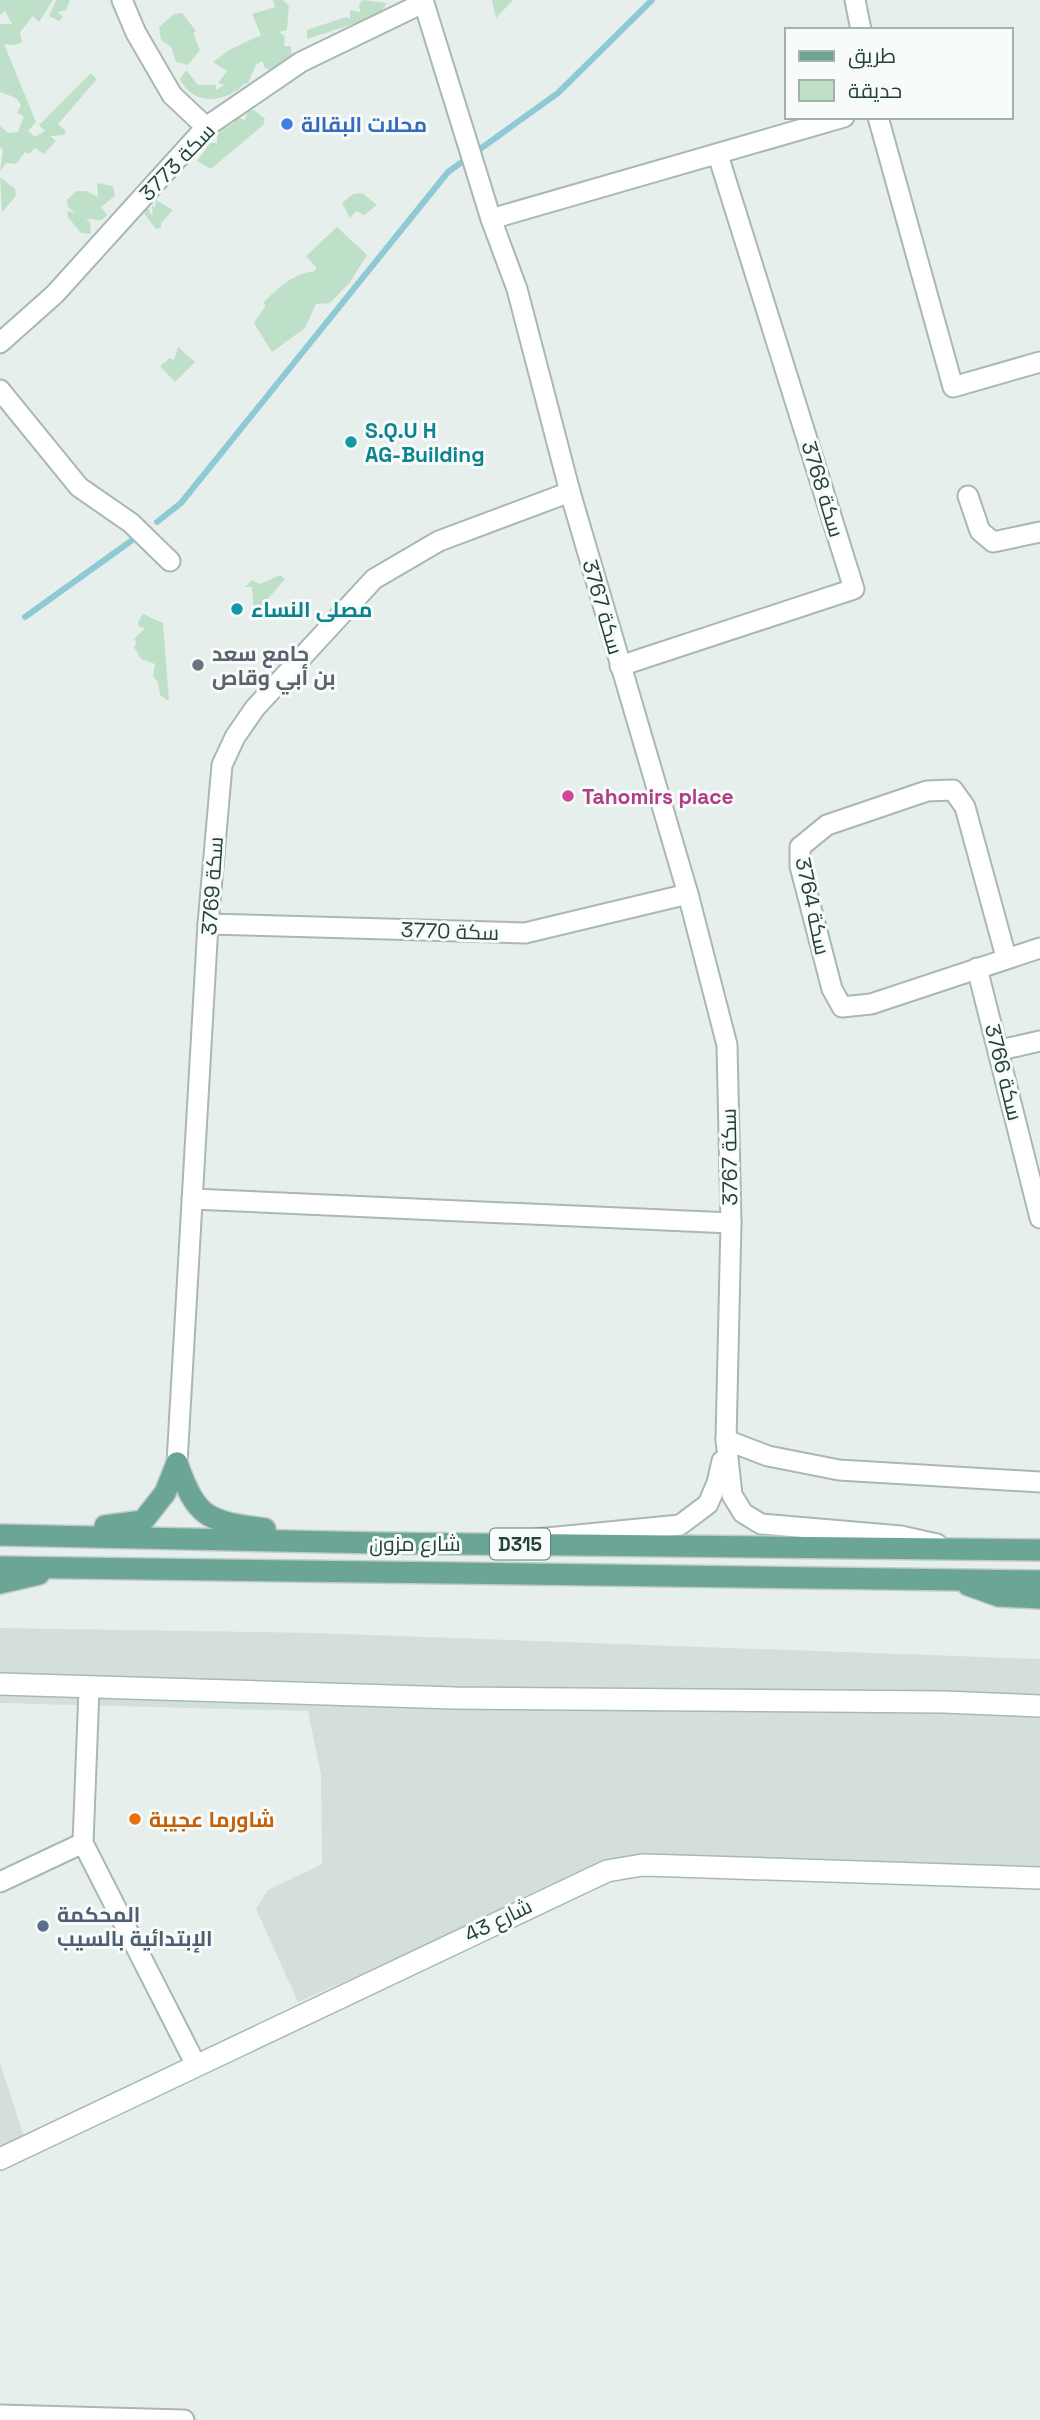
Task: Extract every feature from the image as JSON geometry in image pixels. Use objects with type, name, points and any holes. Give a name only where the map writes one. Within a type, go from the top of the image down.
[{"type":"main road","points":[[0,1529],[142,1521],[165,1493],[177,1463]]},
{"type":"main road","points":[[177,1463],[189,1498],[202,1513],[225,1524],[378,1543]]},
{"type":"main road","name":"شارع مزون","points":[[0,1535],[378,1543],[1040,1550]]},
{"type":"main road","name":"شارع مزون","points":[[0,1567],[1040,1581]]},
{"type":"main road","points":[[0,1583],[25,1579],[53,1568]]},
{"type":"main road","points":[[961,1580],[989,1594],[1040,1598]]},
{"type":"street","points":[[122,0],[136,33],[172,95],[206,127]]},
{"type":"street","points":[[855,0],[861,28]]},
{"type":"street","name":"سكة 3773","points":[[0,343],[55,294],[206,127],[301,62],[423,2]]},
{"type":"street","name":"سكة 3767","points":[[423,2],[491,219],[517,289],[570,492],[688,894],[727,1045],[731,1223],[726,1440]]},
{"type":"street","points":[[491,219],[837,119]]},
{"type":"street","points":[[879,119],[953,387],[1040,362]]},
{"type":"street","name":"سكة 3768","points":[[620,666],[854,589],[718,155]]},
{"type":"street","points":[[0,390],[79,486],[131,523],[170,561]]},
{"type":"street","name":"سكة 3769","points":[[177,1463],[208,924],[222,765],[235,737],[255,708],[374,579],[439,541],[570,492]]},
{"type":"street","points":[[968,496],[980,531],[993,542],[1040,532]]},
{"type":"street","name":"سكة 3764","points":[[1006,957],[965,807],[953,790],[927,791],[827,825],[800,846],[800,866],[832,989],[842,1007],[871,1004],[1006,957],[1040,948]]},
{"type":"street","name":"سكة 3770","points":[[208,924],[525,933],[688,894]]},
{"type":"street","name":"سكة 3766","points":[[977,968],[1000,1050],[1040,1218]]},
{"type":"street","points":[[1000,1050],[1040,1041]]},
{"type":"street","name":"سكة 3767","points":[[192,1199],[731,1223]]},
{"type":"street","points":[[726,1440],[768,1456],[839,1470],[1040,1482]]},
{"type":"street","points":[[517,1544],[567,1534],[669,1528],[691,1520],[714,1494],[726,1440]]},
{"type":"street","points":[[726,1440],[733,1495],[743,1513],[761,1524],[901,1536],[951,1549]]},
{"type":"street","points":[[0,1684],[89,1689],[455,1698],[929,1702],[1040,1706]]},
{"type":"street","points":[[89,1689],[83,1843],[196,2065]]},
{"type":"street","points":[[0,1882],[83,1843]]},
{"type":"street","name":"شارع 43","points":[[0,2159],[607,1871],[642,1865],[1040,1878]]},
{"type":"street","points":[[0,2415],[184,2420]]},
{"type":"shaded area","points":[[0,1628],[313,1633],[1040,1659],[1040,1878],[677,1866],[585,1878],[298,2002],[256,1909],[268,1890],[322,1864],[321,1775],[308,1711],[0,1703]]},
{"type":"shaded area","points":[[0,2063],[27,2146],[0,2159]]},
{"type":"green space","points":[[0,0],[53,0],[39,22],[33,16],[20,32],[22,42],[15,45],[4,44],[36,122],[28,131],[35,137],[45,131],[39,125],[91,73],[97,79],[58,124],[66,131],[64,135],[50,136],[56,141],[44,154],[35,148],[29,154],[25,152],[16,164],[6,163],[0,171],[3,150],[0,147],[0,126],[8,133],[18,132],[24,116],[17,113],[21,106],[17,100],[0,92],[0,24],[12,24],[5,11],[0,15]]},
{"type":"green space","points":[[56,0],[70,0],[66,10],[58,12],[63,17],[59,21],[49,16]]},
{"type":"green space","points":[[273,0],[283,0],[289,6],[287,30],[279,32],[285,36],[284,46],[291,46],[292,63],[282,62],[273,71],[265,68],[262,61],[256,65],[248,83],[220,98],[204,98],[190,92],[180,79],[186,70],[198,85],[216,85],[216,90],[224,85],[218,83],[227,71],[213,62],[229,50],[261,35],[252,14],[275,7]]},
{"type":"green space","points":[[363,0],[387,3],[378,16],[307,39],[307,30],[346,17],[350,19],[350,10],[360,12],[359,5]]},
{"type":"green space","points":[[492,0],[513,0],[496,18]]},
{"type":"green space","points":[[182,13],[196,31],[193,33],[200,50],[188,65],[176,62],[171,47],[161,40],[159,27],[174,14]]},
{"type":"green space","points":[[254,110],[265,119],[263,125],[211,169],[197,161],[210,143],[217,143],[217,134],[235,122],[235,116],[245,120],[248,111]]},
{"type":"green space","points":[[0,177],[15,189],[16,196],[2,212]]},
{"type":"green space","points":[[97,183],[113,186],[115,196],[101,207],[107,215],[104,218],[86,219],[90,222],[91,234],[81,233],[67,216],[68,211],[75,213],[68,207],[67,200],[76,191],[86,191],[98,197]]},
{"type":"green space","points":[[362,193],[377,205],[364,215],[356,211],[350,218],[342,203],[353,194]]},
{"type":"green space","points":[[156,200],[173,210],[161,223],[161,228],[156,229],[142,211],[148,208],[153,218],[152,206],[155,207]]},
{"type":"green space","points":[[337,227],[367,255],[350,282],[330,303],[316,304],[305,328],[272,352],[254,323],[266,305],[263,303],[293,278],[315,271],[316,267],[306,256]]},
{"type":"green space","points":[[178,347],[195,362],[175,382],[160,366],[170,358],[174,360]]},
{"type":"green space","points":[[280,575],[285,579],[254,615],[252,587],[245,587],[252,580],[260,584]]},
{"type":"green space","points":[[143,614],[163,623],[169,701],[160,695],[158,682],[153,677],[155,664],[141,659],[134,647],[137,642],[134,639],[145,628],[139,627],[138,622]]},
{"type":"waterway","points":[[157,522],[181,503],[448,172],[558,93],[652,0]]},
{"type":"waterway","points":[[25,617],[131,541]]},
{"type":"place","name":"محلات البقالة","points":[[287,124]]},
{"type":"place","name":"S.Q.U H AG-Building","points":[[351,442]]},
{"type":"place","name":"مصلى النساء","points":[[237,609]]},
{"type":"place","name":"جامع سعد بن أبي وقاص","points":[[198,665]]},
{"type":"place","name":"Tahomirs place","points":[[568,796]]},
{"type":"place","name":"شاورما عجيبة","points":[[135,1819]]},
{"type":"place","name":"المحكمة الإبتدائية بالسيب","points":[[43,1926]]}]
